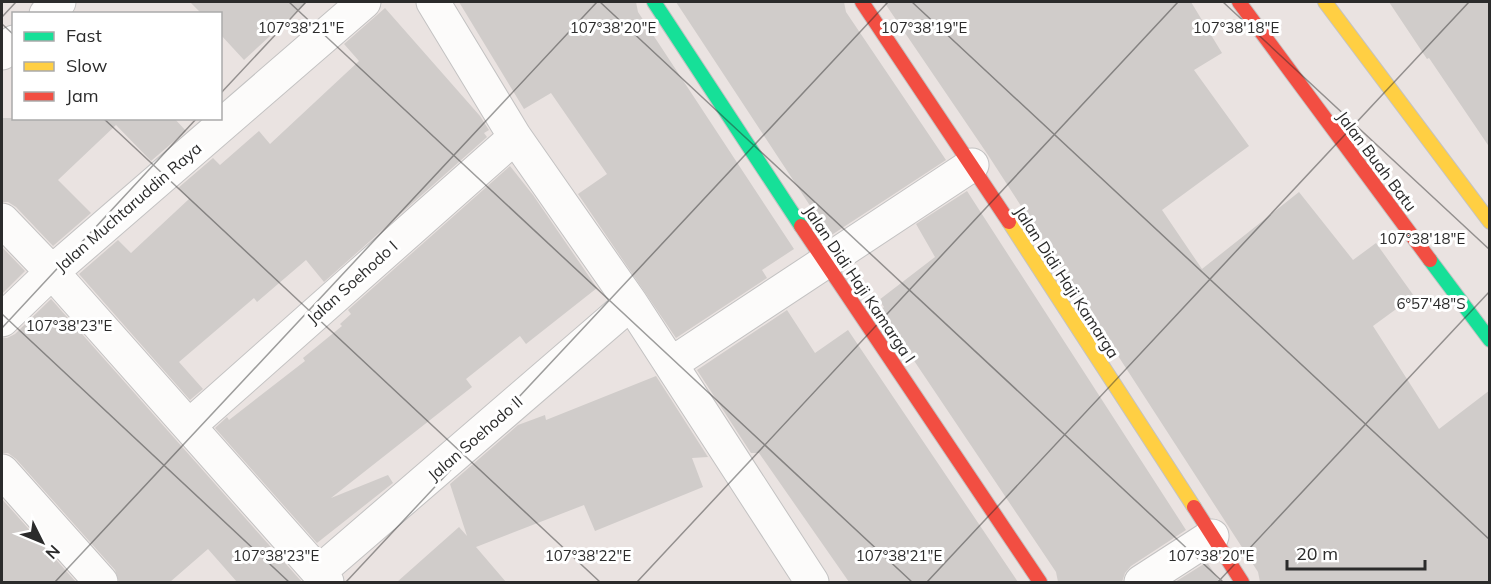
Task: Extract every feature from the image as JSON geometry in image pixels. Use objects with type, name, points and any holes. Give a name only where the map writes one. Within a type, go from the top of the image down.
[{"type":"street","name":"Jalan Muchtaruddin Raya","points":[[2,320],[52,272],[364,2]]},
{"type":"street","points":[[433,2],[515,137],[631,303],[811,582]]},
{"type":"street","name":"Jalan Didi Haji Kamarga I","points":[[654,2],[1040,582]]},
{"type":"street","name":"Jalan Didi Haji Kamarga","points":[[862,2],[972,165],[1242,582]]},
{"type":"street","name":"Jalan Buah Batu","points":[[1239,2],[1490,340]]},
{"type":"street","points":[[1325,2],[1490,222]]},
{"type":"street","name":"Jalan Soehodo I","points":[[189,426],[515,137]]},
{"type":"street","points":[[671,364],[972,165]]},
{"type":"street","points":[[2,220],[52,272],[323,577]]},
{"type":"street","name":"Jalan Soehodo II","points":[[323,577],[631,303]]},
{"type":"street","points":[[2,471],[101,582]]},
{"type":"street","points":[[1141,582],[1212,536]]},
{"type":"building","points":[[190,2],[307,2],[244,60],[222,36],[222,12],[200,12]]},
{"type":"building","points":[[459,2],[636,2],[638,12],[794,249],[762,270],[767,278],[676,338],[578,194],[607,174],[551,93],[524,109]]},
{"type":"building","points":[[676,2],[844,2],[846,12],[946,160],[830,236]]},
{"type":"building","points":[[884,2],[1191,2],[1222,53],[1194,70],[1249,146],[1162,210],[1202,269],[1299,192],[1353,260],[1376,243],[1414,296],[1373,326],[1439,429],[1490,390],[1490,582],[1260,582],[1258,572],[988,155]]},
{"type":"building","points":[[1389,2],[1490,2],[1490,148],[1429,58],[1427,59]]},
{"type":"building","points":[[385,8],[480,116],[489,130],[484,133],[487,137],[324,282],[306,260],[257,302],[254,298],[179,362],[203,389],[190,400],[79,274],[118,240],[131,253],[189,199],[178,188],[213,158],[220,165],[259,131],[270,144],[359,61],[344,44]]},
{"type":"building","points":[[2,118],[12,118],[12,120],[176,120],[186,131],[151,161],[116,125],[58,180],[91,213],[53,246],[16,207],[8,202],[2,202]]},
{"type":"building","points":[[510,166],[533,195],[597,288],[526,344],[520,336],[466,379],[472,387],[331,498],[388,475],[393,483],[317,543],[215,428],[227,417],[229,420],[305,361],[303,358],[342,326],[340,324],[351,314],[348,310]]},
{"type":"building","points":[[967,191],[1186,530],[1131,566],[1122,582],[1058,582],[1056,572],[880,310],[884,307],[879,300],[935,257],[916,224]]},
{"type":"building","points":[[2,247],[25,271],[2,294]]},
{"type":"building","points":[[51,299],[302,582],[237,582],[208,549],[170,582],[119,582],[115,570],[16,459],[8,453],[2,453],[2,338],[15,334]]},
{"type":"building","points":[[787,310],[815,353],[848,330],[1018,582],[849,582],[759,453],[751,453],[697,370]]},
{"type":"building","points":[[656,376],[708,457],[692,458],[703,487],[595,531],[584,505],[476,547],[506,582],[397,582],[459,527],[467,536],[450,484],[518,425],[545,415],[546,420]]},
{"type":"building","points":[[2,499],[76,582],[2,582]]},
{"type":"building","points":[[1207,562],[1220,582],[1175,582]]},
{"type":"traffic: fast","points":[[654,2],[801,226]]},
{"type":"traffic: fast","points":[[1430,260],[1490,340]]},
{"type":"traffic: slow","points":[[1325,2],[1490,222]]},
{"type":"traffic: slow","points":[[1009,222],[1194,507]]},
{"type":"traffic: jam","points":[[862,2],[1009,222]]},
{"type":"traffic: jam","points":[[1239,2],[1430,260]]},
{"type":"traffic: jam","points":[[801,226],[1040,582]]},
{"type":"traffic: jam","points":[[1194,507],[1242,582]]}]
